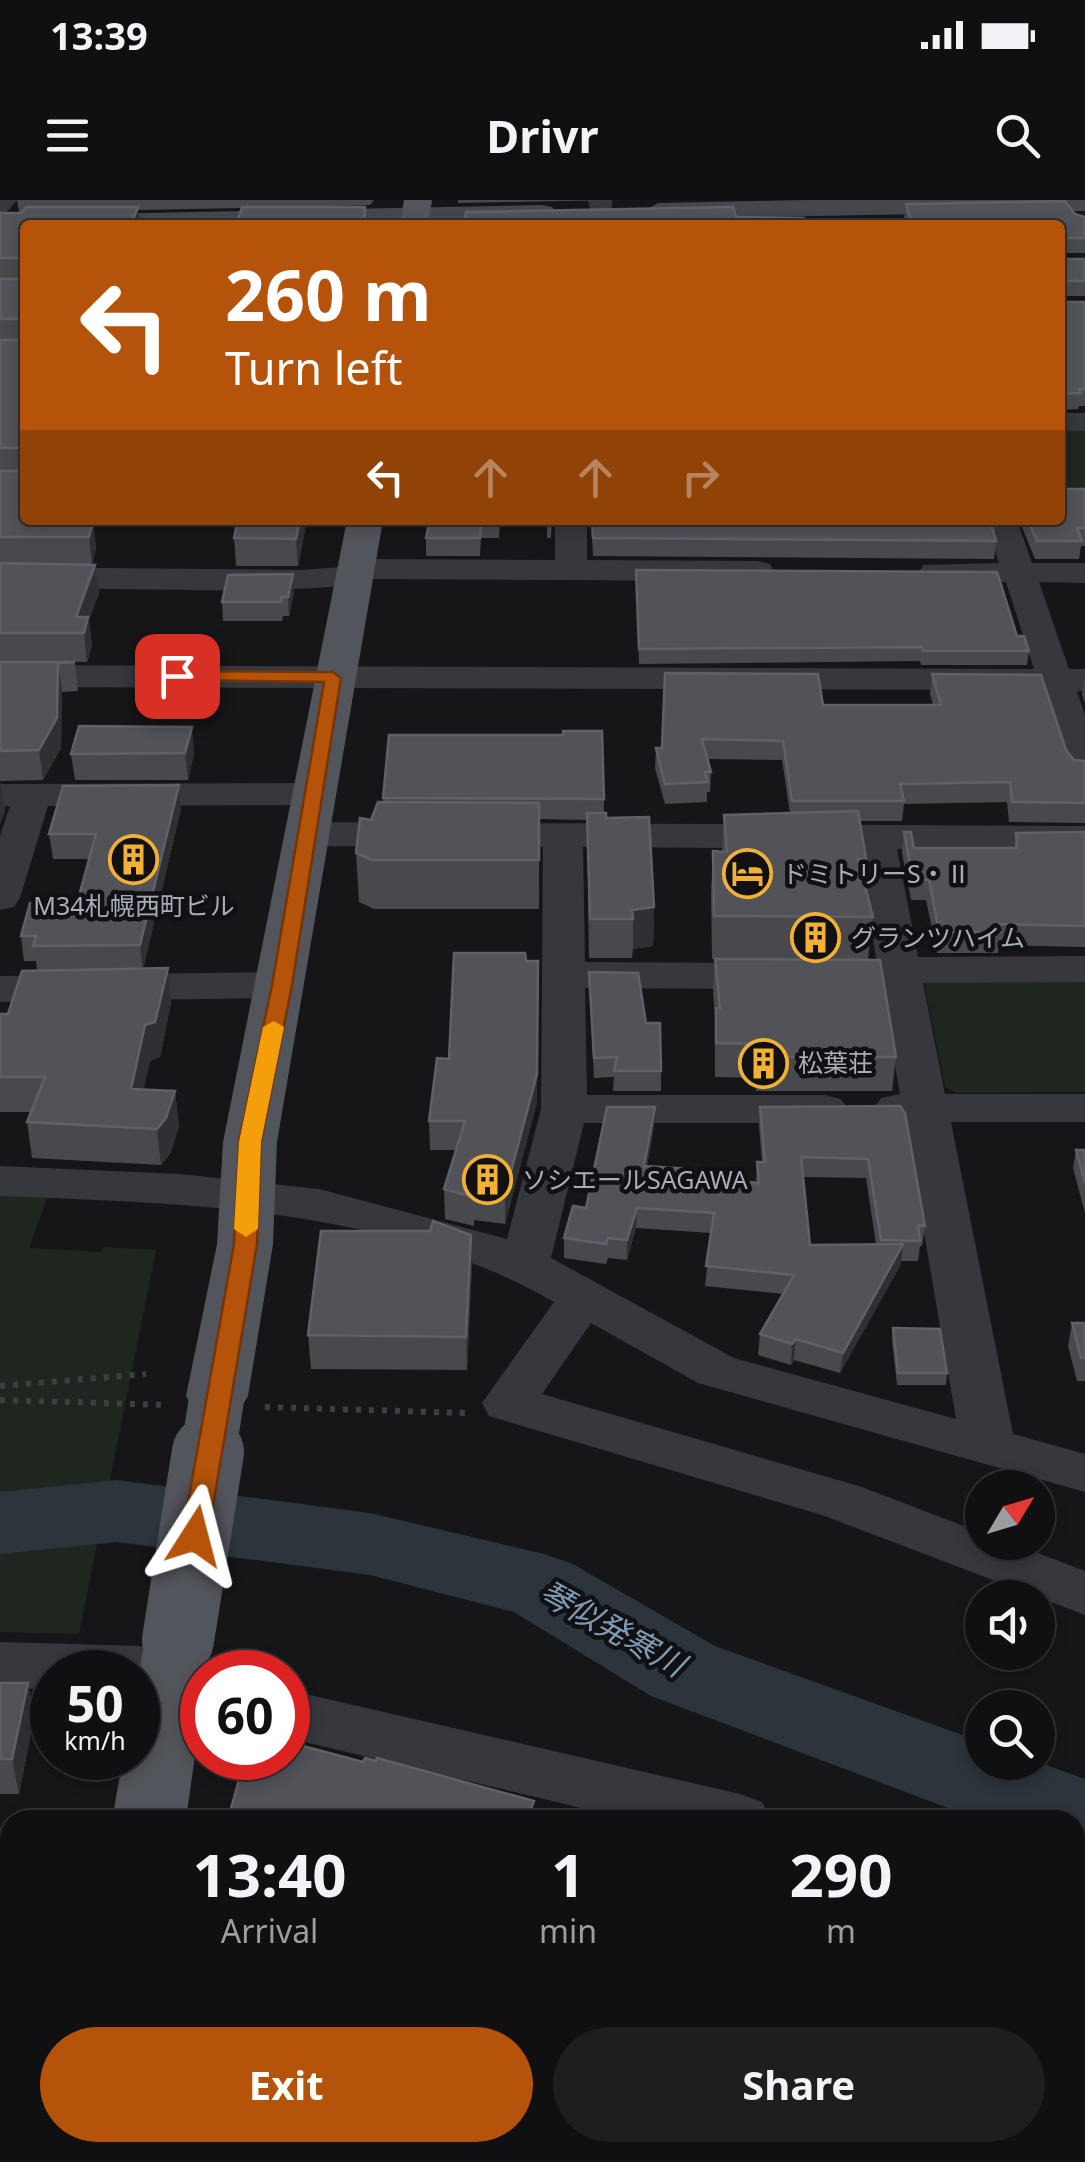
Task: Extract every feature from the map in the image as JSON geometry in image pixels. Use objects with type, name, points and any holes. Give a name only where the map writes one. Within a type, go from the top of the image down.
[{"type":"main road","points":[[185,1650],[218,1396],[245,1244],[250,1142],[364,525]]},
{"type":"main road","points":[[152,1810],[180,1682]]},
{"type":"street","points":[[166,220],[600,210],[734,217],[782,204],[1081,206]]},
{"type":"street","points":[[571,525],[571,570]]},
{"type":"street","points":[[1003,525],[1019,572],[1070,680],[1084,758]]},
{"type":"street","points":[[0,578],[301,580],[356,573],[786,571]]},
{"type":"street","points":[[904,572],[1085,573]]},
{"type":"street","points":[[0,676],[1070,680]]},
{"type":"street","points":[[0,898],[16,796],[311,814],[563,837],[1085,838]]},
{"type":"street","points":[[525,1264],[564,1109],[563,837]]},
{"type":"street","points":[[876,838],[871,975],[926,1108],[988,1446]]},
{"type":"street","points":[[564,975],[871,975],[1085,969]]},
{"type":"street","points":[[0,989],[282,985]]},
{"type":"street","points":[[564,1109],[1085,1108]]},
{"type":"street","points":[[0,1181],[180,1189],[319,1204],[478,1245],[525,1264],[716,1371],[1085,1474]]},
{"type":"street","points":[[582,1298],[508,1403],[842,1500],[1085,1594]]},
{"type":"street","points":[[0,1665],[180,1673]]},
{"type":"street","points":[[310,1719],[697,1810]]},
{"type":"path","points":[[0,1386],[146,1374]]},
{"type":"shaded area","points":[[1065,427],[1085,427],[1085,489],[1065,489]]},
{"type":"shaded area","points":[[1085,978],[1085,1092],[956,1093],[945,1087],[924,983]]},
{"type":"shaded area","points":[[0,1196],[47,1198],[29,1248],[156,1250],[79,1634],[0,1632]]},
{"type":"building","points":[[1065,201],[1075,214],[1085,217],[1085,238],[1065,238],[1065,220],[911,220],[906,204]]},
{"type":"building","points":[[26,207],[138,207],[133,220],[20,220],[20,258],[0,258],[0,213],[22,213]]},
{"type":"building","points":[[242,207],[365,207],[364,220],[238,220]]},
{"type":"building","points":[[733,207],[736,217],[804,220],[465,220],[466,212]]},
{"type":"building","points":[[1065,259],[1085,259],[1085,281],[1065,281]]},
{"type":"building","points":[[0,279],[20,279],[20,319],[0,319]]},
{"type":"building","points":[[1065,302],[1085,302],[1085,389],[1079,389],[1081,393],[1065,394]]},
{"type":"building","points":[[0,340],[20,340],[20,448],[0,448]]},
{"type":"building","points":[[0,471],[20,471],[20,525],[92,525],[89,537],[0,537]]},
{"type":"building","points":[[1065,489],[1085,489],[1085,528],[1077,528],[1082,541],[1037,541],[1030,525],[1065,525]]},
{"type":"building","points":[[237,525],[299,525],[296,539],[234,538]]},
{"type":"building","points":[[429,525],[481,525],[480,538],[426,538]]},
{"type":"building","points":[[592,525],[991,525],[996,541],[593,538]]},
{"type":"building","points":[[0,563],[95,565],[76,617],[88,617],[84,633],[0,633]]},
{"type":"building","points":[[636,570],[997,572],[1017,636],[1024,636],[1029,651],[923,651],[922,647],[639,649]]},
{"type":"building","points":[[293,574],[288,597],[282,597],[281,602],[222,602],[228,575]]},
{"type":"building","points":[[0,662],[75,662],[58,663],[57,718],[39,750],[0,751]]},
{"type":"building","points":[[665,673],[818,674],[823,705],[941,705],[932,674],[1041,675],[1066,750],[1074,760],[1085,761],[1085,803],[1012,802],[1010,782],[900,784],[904,801],[792,801],[783,741],[702,739],[711,772],[705,772],[708,782],[665,784],[656,748],[662,748]]},
{"type":"building","points":[[79,726],[192,727],[185,753],[71,754]]},
{"type":"building","points":[[563,731],[602,731],[604,799],[383,798],[389,735],[563,735]]},
{"type":"building","points":[[179,785],[140,945],[33,946],[36,936],[21,936],[30,903],[77,903],[96,834],[49,834],[63,786]]},
{"type":"building","points":[[378,802],[539,803],[539,860],[372,860],[356,853],[360,818],[371,820]]},
{"type":"building","points":[[858,811],[866,859],[858,859],[873,917],[714,916],[713,851],[727,852],[724,815]]},
{"type":"building","points":[[587,813],[606,813],[606,818],[649,817],[654,907],[632,910],[633,919],[590,919]]},
{"type":"building","points":[[904,832],[911,832],[914,848],[1017,848],[1016,833],[1085,832],[1085,926],[1000,924],[1001,932],[939,932],[929,880],[913,880]]},
{"type":"building","points":[[454,953],[525,953],[526,961],[538,961],[537,1074],[505,1194],[473,1190],[473,1197],[444,1189],[465,1121],[429,1121],[437,1058],[449,1059]]},
{"type":"building","points":[[715,959],[880,960],[896,1057],[759,1057],[758,1044],[716,1043],[716,1008],[720,1008]]},
{"type":"building","points":[[168,968],[155,1022],[145,1025],[131,1089],[175,1091],[166,1118],[157,1129],[27,1122],[45,1077],[0,1077],[0,1014],[8,1014],[22,971]]},
{"type":"building","points":[[589,972],[638,973],[646,1023],[660,1023],[661,1071],[614,1071],[617,1057],[594,1058]]},
{"type":"building","points":[[900,1106],[905,1113],[925,1226],[918,1225],[920,1241],[881,1240],[868,1159],[801,1157],[810,1245],[903,1244],[843,1353],[796,1339],[792,1344],[760,1334],[794,1275],[706,1266],[714,1213],[637,1208],[627,1240],[608,1238],[606,1244],[564,1238],[573,1206],[586,1208],[607,1107],[655,1107],[644,1166],[691,1169],[692,1177],[759,1183],[757,1162],[765,1162],[760,1107]]},
{"type":"building","points":[[1076,1150],[1085,1150],[1085,1183]]},
{"type":"building","points":[[433,1221],[471,1235],[466,1337],[308,1335],[321,1231],[430,1231]]},
{"type":"building","points":[[1072,1323],[1085,1323],[1085,1357],[1081,1358]]},
{"type":"building","points":[[893,1328],[940,1329],[947,1373],[898,1373]]},
{"type":"building","points":[[0,1683],[28,1683],[12,1759],[0,1759]]},
{"type":"building","points":[[310,1748],[363,1762],[365,1758],[377,1758],[534,1801],[531,1809],[536,1810],[231,1810],[239,1780],[310,1780]]},
{"type":"waterway","name":"琴似発寒川","points":[[0,1523],[117,1511],[370,1544],[540,1586],[683,1671],[1061,1810]]},
{"type":"slow traffic","points":[[246,1229],[250,1142],[274,1027]]},
{"type":"place","name":"M34札幌西町ビル","points":[[134,860]]},
{"type":"place","name":"ドミトリーS・Ⅱ","points":[[747,874]]},
{"type":"place","name":"グランツハイム","points":[[816,938]]},
{"type":"place","name":"松葉荘","points":[[763,1063]]},
{"type":"place","name":"ソシエールSAGAWA","points":[[487,1180]]},
{"type":"route","points":[[177,676],[333,678],[282,985],[250,1142],[245,1244],[195,1536]]}]
